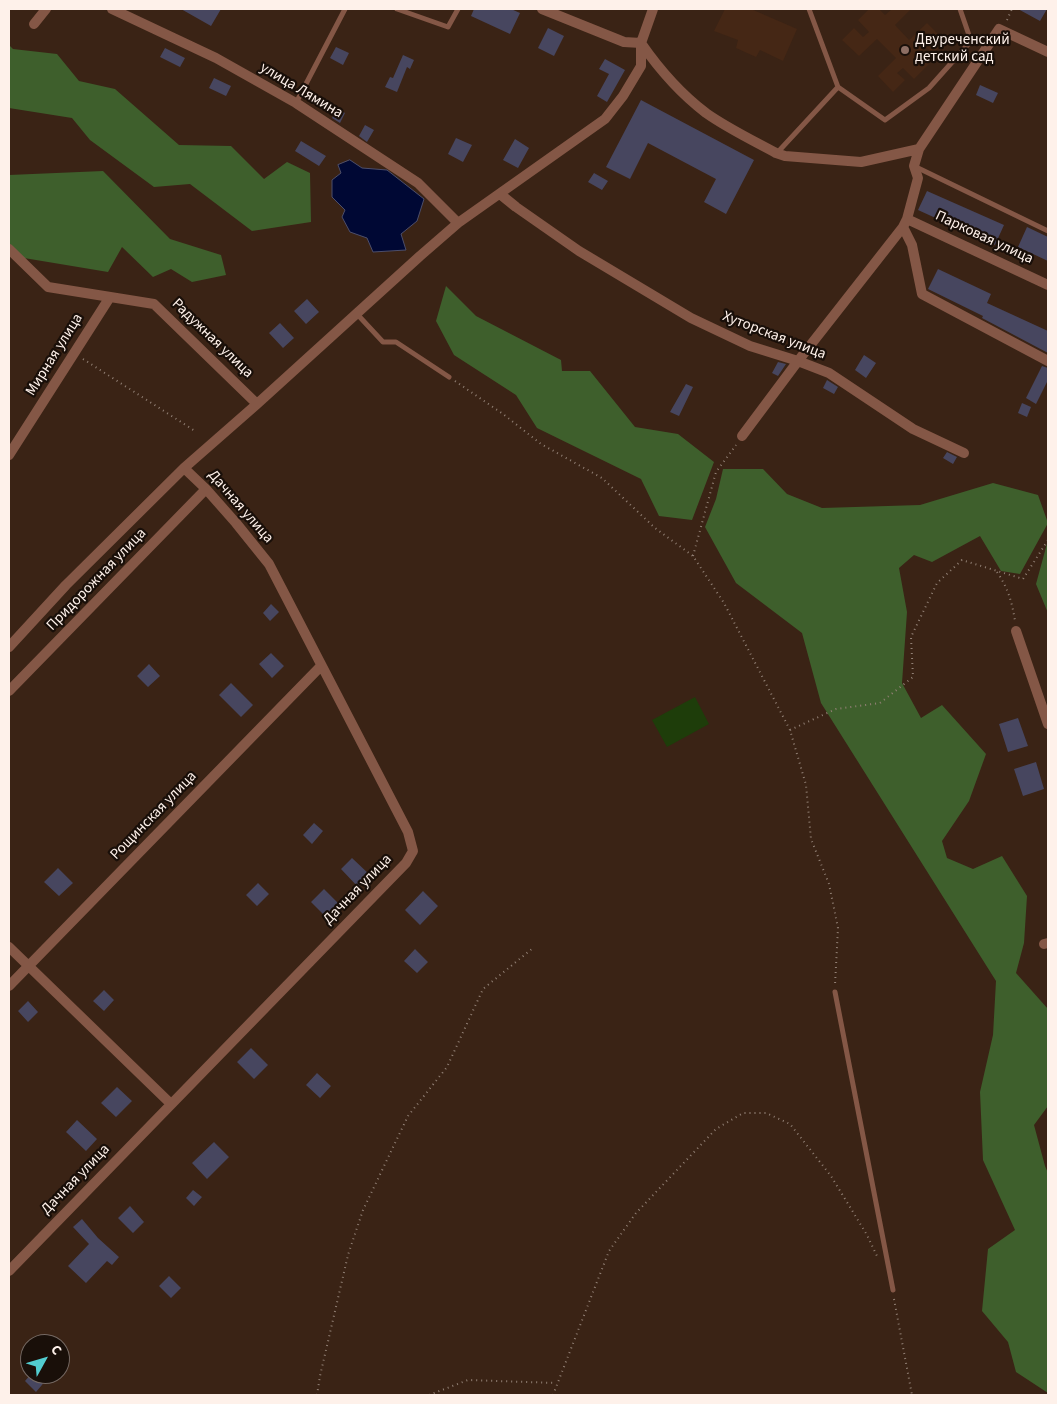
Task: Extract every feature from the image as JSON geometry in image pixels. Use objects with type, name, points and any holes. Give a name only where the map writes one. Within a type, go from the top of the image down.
[{"type":"street","points":[[34,24],[46,9]]},
{"type":"street","name":"улица Лямина","points":[[112,9],[216,58],[296,103],[418,183],[458,223]]},
{"type":"street","points":[[542,9],[624,42],[641,43]]},
{"type":"street","points":[[9,647],[66,585],[184,468],[458,223],[605,119],[623,96],[641,66],[641,43],[653,9]]},
{"type":"street","points":[[742,436],[905,223],[918,178],[914,166],[920,150],[999,29],[1048,52]]},
{"type":"street","points":[[641,43],[673,83],[707,113],[776,153],[785,156],[861,162],[920,150]]},
{"type":"street","name":"Хуторская улица","points":[[500,194],[579,251],[691,318],[750,346],[829,373],[913,429],[964,453]]},
{"type":"street","points":[[905,223],[912,245],[922,294],[1048,361]]},
{"type":"street","name":"Парковая улица","points":[[905,223],[1048,285]]},
{"type":"street","name":"Радужная улица","points":[[9,250],[48,287],[154,304],[257,404]]},
{"type":"street","name":"Мирная улица","points":[[9,455],[110,297]]},
{"type":"street","name":"Дачная улица","points":[[9,1271],[406,863],[413,851],[408,832],[269,564],[206,489],[184,468]]},
{"type":"street","name":"Придорожная улица","points":[[9,692],[206,489]]},
{"type":"street","points":[[1016,631],[1048,724]]},
{"type":"street","name":"Рощинская улица","points":[[9,986],[322,666]]},
{"type":"street","points":[[9,946],[171,1104]]},
{"type":"lane","points":[[296,103],[344,9]]},
{"type":"lane","points":[[397,9],[448,27],[458,9]]},
{"type":"lane","points":[[809,9],[838,87],[885,120],[929,88],[971,41],[960,9]]},
{"type":"lane","points":[[776,153],[838,87]]},
{"type":"lane","points":[[914,166],[1048,231]]},
{"type":"lane","points":[[357,314],[384,342],[396,342],[449,377]]},
{"type":"lane","points":[[835,992],[893,1290]]},
{"type":"path","points":[[75,353],[194,431]]},
{"type":"path","points":[[449,377],[503,414],[541,444],[602,478],[655,528],[693,556],[724,604],[790,730],[806,785],[810,840],[829,884],[838,928],[835,992]]},
{"type":"path","points":[[693,556],[716,472],[742,436]]},
{"type":"path","points":[[790,730],[836,709],[880,702],[913,677],[910,637],[937,583],[962,560],[1023,579],[1048,540]]},
{"type":"path","points":[[996,571],[1007,587],[1013,606],[1016,631]]},
{"type":"path","points":[[318,1395],[320,1376],[348,1255],[363,1210],[404,1124],[408,1116],[448,1067],[483,989],[533,948]]},
{"type":"path","points":[[553,1395],[609,1251],[636,1213],[716,1128],[742,1113],[766,1113],[790,1124],[831,1176],[867,1235],[878,1259]]},
{"type":"path","points":[[893,1290],[912,1395]]},
{"type":"path","points":[[429,1395],[468,1380],[557,1383]]},
{"type":"shaded area","points":[[725,9],[751,9],[797,29],[783,61],[760,50],[756,57],[736,48],[738,40],[714,31]]},
{"type":"shaded area","name":"Двуреченский детский сад","points":[[869,9],[879,9],[885,15],[890,9],[911,9],[895,25],[909,40],[927,23],[945,41],[933,54],[926,47],[920,52],[930,63],[914,79],[903,68],[897,73],[905,80],[893,92],[878,76],[896,58],[877,39],[859,56],[842,40],[854,28],[863,37],[869,32],[858,20]]},
{"type":"green space","points":[[9,45],[13,49],[57,54],[79,81],[115,89],[179,145],[231,146],[264,179],[287,162],[310,173],[311,222],[252,231],[190,184],[154,187],[90,140],[72,118],[9,108]]},
{"type":"green space","points":[[103,171],[170,239],[221,255],[226,275],[192,282],[171,269],[153,277],[122,247],[108,272],[24,258],[9,248],[9,175]]},
{"type":"green space","points":[[446,286],[476,316],[561,360],[562,371],[590,371],[635,427],[678,434],[714,462],[692,520],[659,516],[641,479],[537,428],[516,395],[454,355],[436,321]]},
{"type":"green space","points":[[723,469],[763,469],[787,494],[822,508],[920,505],[993,483],[1038,495],[1048,523],[1020,574],[1001,571],[980,536],[932,562],[914,555],[899,568],[907,612],[902,683],[921,718],[942,705],[986,754],[969,801],[942,841],[947,858],[973,869],[1002,856],[1027,896],[1024,943],[1016,973],[1048,1009],[1048,1106],[1034,1125],[1048,1173],[1048,1393],[1016,1372],[1008,1342],[982,1311],[988,1249],[1015,1230],[983,1160],[980,1092],[993,1035],[996,981],[821,703],[802,633],[736,583],[705,527],[716,499]]},
{"type":"green space","points":[[1048,540],[1048,613],[1036,584]]},
{"type":"green space","points":[[695,697],[709,724],[667,747],[652,720]]},
{"type":"water","points":[[350,160],[362,168],[387,170],[424,199],[417,221],[401,234],[406,250],[373,252],[367,238],[350,232],[342,217],[345,210],[332,197],[332,180],[341,173],[338,165]]},
{"type":"building","points":[[181,9],[221,9],[211,26]]},
{"type":"building","points":[[474,9],[511,9],[520,13],[510,34],[471,16]]},
{"type":"building","points":[[1018,9],[1047,9],[1040,21]]},
{"type":"building","points":[[548,28],[564,36],[554,56],[538,48]]},
{"type":"building","points":[[336,47],[349,53],[343,65],[330,58]]},
{"type":"building","points":[[165,48],[185,58],[180,67],[160,57]]},
{"type":"building","points":[[403,55],[414,60],[410,69],[407,67],[397,92],[385,87],[390,77],[393,78]]},
{"type":"building","points":[[605,59],[625,70],[607,102],[597,96],[609,74],[599,69]]},
{"type":"building","points":[[214,78],[231,86],[226,96],[209,88]]},
{"type":"building","points":[[980,85],[998,93],[993,103],[976,95]]},
{"type":"building","points":[[641,100],[754,160],[726,214],[704,202],[716,179],[648,143],[630,179],[606,167]]},
{"type":"building","points":[[337,108],[345,113],[340,123],[332,118]]},
{"type":"building","points":[[365,125],[374,130],[367,142],[359,136]]},
{"type":"building","points":[[456,138],[472,145],[463,162],[448,154]]},
{"type":"building","points":[[515,139],[529,148],[518,168],[503,160]]},
{"type":"building","points":[[301,141],[326,156],[319,166],[295,151]]},
{"type":"building","points":[[594,173],[608,181],[602,190],[588,182]]},
{"type":"building","points":[[927,191],[1004,225],[995,245],[918,210]]},
{"type":"building","points":[[1027,227],[1048,237],[1048,261],[1018,247]]},
{"type":"building","points":[[938,269],[991,294],[987,303],[1048,331],[1048,353],[982,318],[983,316],[928,289]]},
{"type":"building","points":[[307,299],[319,312],[306,324],[294,311]]},
{"type":"building","points":[[280,323],[294,338],[283,348],[269,333]]},
{"type":"building","points":[[864,355],[876,363],[866,378],[855,370]]},
{"type":"building","points":[[778,362],[786,364],[778,376],[772,373]]},
{"type":"building","points":[[1042,366],[1048,368],[1048,380],[1036,404],[1026,398]]},
{"type":"building","points":[[827,380],[838,387],[834,394],[823,388]]},
{"type":"building","points":[[686,384],[693,387],[679,416],[670,412]]},
{"type":"building","points":[[1022,403],[1031,407],[1027,417],[1018,413]]},
{"type":"building","points":[[947,452],[957,457],[953,464],[943,458]]},
{"type":"building","points":[[271,604],[279,612],[270,621],[263,613]]},
{"type":"building","points":[[271,653],[284,666],[272,678],[259,664]]},
{"type":"building","points":[[149,664],[160,676],[148,687],[137,676]]},
{"type":"building","points":[[231,683],[253,705],[241,717],[219,695]]},
{"type":"building","points":[[1018,718],[1028,746],[1008,752],[999,724]]},
{"type":"building","points":[[1036,762],[1044,789],[1023,796],[1014,769]]},
{"type":"building","points":[[314,823],[323,831],[312,844],[303,835]]},
{"type":"building","points":[[352,858],[370,875],[358,887],[341,869]]},
{"type":"building","points":[[58,868],[73,883],[59,896],[44,882]]},
{"type":"building","points":[[258,883],[269,894],[257,906],[246,895]]},
{"type":"building","points":[[324,889],[339,904],[326,917],[311,902]]},
{"type":"building","points":[[423,891],[438,906],[420,925],[405,910]]},
{"type":"building","points":[[415,949],[428,962],[417,973],[404,961]]},
{"type":"building","points":[[104,990],[114,1000],[104,1011],[93,1001]]},
{"type":"building","points":[[28,1001],[38,1012],[28,1022],[18,1011]]},
{"type":"building","points":[[251,1048],[268,1065],[254,1079],[237,1062]]},
{"type":"building","points":[[317,1073],[331,1086],[320,1098],[306,1085]]},
{"type":"building","points":[[117,1087],[132,1101],[116,1117],[101,1103]]},
{"type":"building","points":[[77,1120],[97,1139],[86,1151],[66,1132]]},
{"type":"building","points":[[214,1142],[229,1157],[207,1179],[192,1163]]},
{"type":"building","points":[[193,1190],[202,1197],[194,1206],[186,1198]]},
{"type":"building","points":[[130,1206],[144,1222],[133,1233],[118,1218]]},
{"type":"building","points":[[82,1219],[98,1238],[119,1257],[112,1265],[107,1261],[86,1283],[68,1266],[89,1244],[73,1227]]},
{"type":"building","points":[[169,1276],[181,1288],[171,1298],[159,1286]]},
{"type":"building","points":[[28,1384],[43,1384],[36,1392]]},
{"type":"place","name":"Двуреченский детский сад","points":[[905,50]]}]
